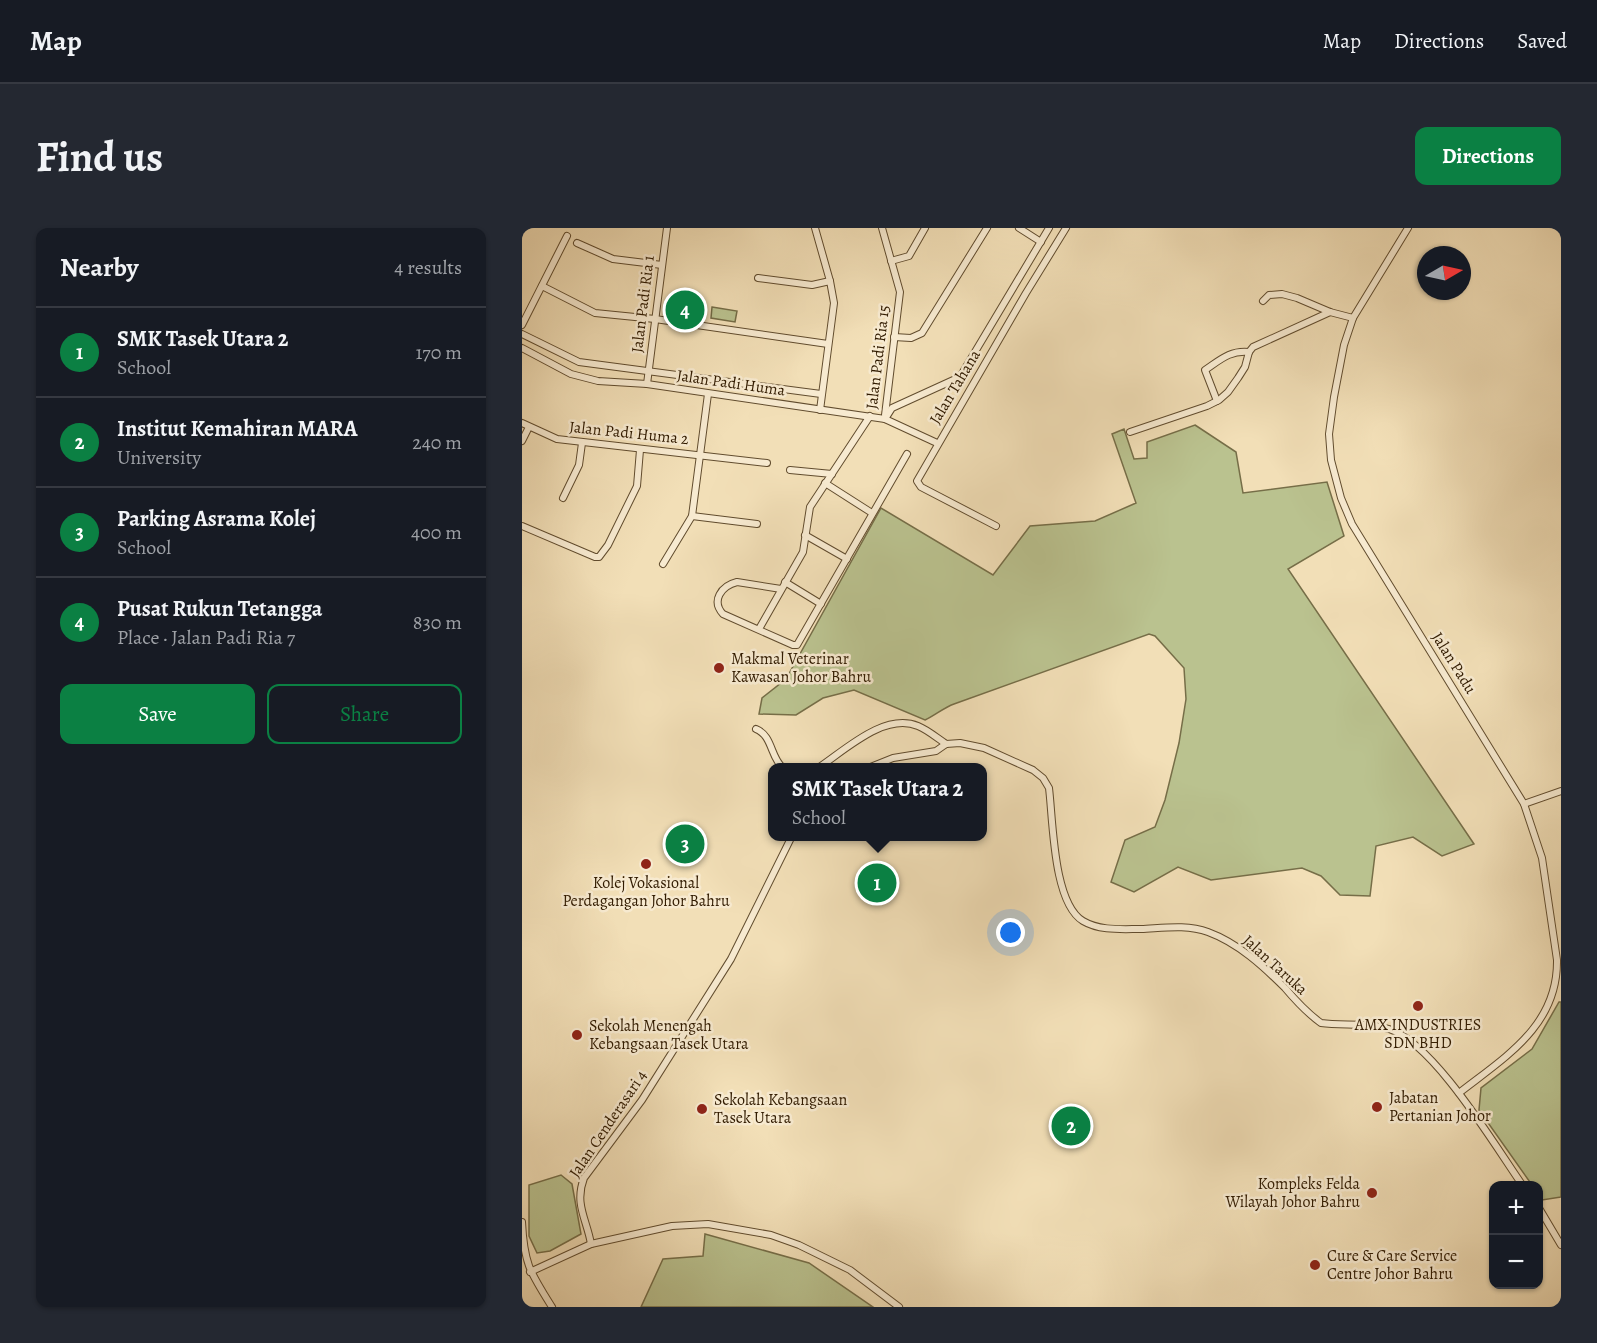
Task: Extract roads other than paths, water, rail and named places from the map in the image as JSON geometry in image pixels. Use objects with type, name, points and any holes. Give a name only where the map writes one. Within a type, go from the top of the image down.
[{"type":"street","name":"Jalan Padi Ria 1","points":[[646,384],[667,228]]},
{"type":"street","points":[[814,228],[830,281],[834,303],[820,410]]},
{"type":"street","name":"Jalan Padi Ria 15","points":[[882,228],[900,292],[885,419]]},
{"type":"street","points":[[891,261],[909,256],[925,228]]},
{"type":"street","points":[[894,337],[911,338],[922,333],[987,228]]},
{"type":"street","points":[[1019,228],[1041,242]]},
{"type":"street","points":[[885,419],[892,408],[960,377],[1049,228]]},
{"type":"street","name":"Jalan Tahana","points":[[996,526],[918,484],[917,481],[937,443],[1066,228]]},
{"type":"street","name":"Jalan Padu","points":[[1408,228],[1353,318],[1344,345],[1334,397],[1329,446],[1331,460],[1341,498],[1352,524],[1524,804],[1542,858],[1552,919],[1557,974],[1548,1005],[1526,1039],[1459,1093]]},
{"type":"street","points":[[522,325],[567,236]]},
{"type":"street","points":[[577,243],[613,259],[662,265]]},
{"type":"street","points":[[759,278],[812,285],[830,281]]},
{"type":"street","points":[[542,286],[595,313],[828,345]]},
{"type":"street","points":[[1263,301],[1269,294],[1282,294],[1297,297],[1330,312],[1353,318]]},
{"type":"street","points":[[1130,432],[1217,401],[1228,392],[1238,378],[1245,367],[1249,352],[1260,343],[1330,312]]},
{"type":"street","name":"Jalan Padi Huma","points":[[522,334],[579,362],[822,394]]},
{"type":"street","name":"Jalan Padi Huma","points":[[522,348],[571,374],[598,381],[646,384],[870,416],[885,419],[937,443]]},
{"type":"street","points":[[1217,401],[1205,370],[1226,355],[1237,351],[1249,352]]},
{"type":"street","points":[[730,397],[732,382]]},
{"type":"street","points":[[663,564],[692,516],[708,394]]},
{"type":"street","points":[[759,629],[802,552],[810,507],[870,416]]},
{"type":"street","name":"Jalan Padi Huma 2","points":[[522,423],[547,436],[582,443],[701,454],[767,463]]},
{"type":"street","points":[[522,441],[529,426]]},
{"type":"street","points":[[563,498],[579,465],[582,443]]},
{"type":"street","points":[[522,526],[599,557],[608,545],[637,486],[640,450]]},
{"type":"street","points":[[781,589],[736,582],[729,584],[723,590],[717,601],[717,607],[723,614],[796,645],[907,454]]},
{"type":"street","points":[[790,470],[832,474]]},
{"type":"street","points":[[825,483],[873,513]]},
{"type":"street","points":[[692,516],[757,524]]},
{"type":"street","points":[[805,535],[847,559]]},
{"type":"street","points":[[785,582],[821,604]]},
{"type":"street","points":[[825,763],[859,738],[896,724],[917,726],[946,744],[936,751],[893,758],[880,763]]},
{"type":"street","points":[[756,729],[762,732],[771,744],[777,763]]},
{"type":"street","name":"Jalan Taruka","points":[[946,744],[960,743],[984,748],[1033,770],[1043,778],[1049,788],[1060,884],[1068,906],[1080,920],[1108,928],[1191,927],[1225,939],[1254,960],[1321,1023],[1368,1025],[1395,1031],[1426,1055],[1459,1093],[1519,1181]]},
{"type":"street","points":[[1524,804],[1561,791]]},
{"type":"street","name":"Jalan Cenderasari 4","points":[[591,1244],[579,1198],[579,1190],[584,1178],[642,1100],[725,969],[790,841]]},
{"type":"street","points":[[1543,1215],[1561,1245]]},
{"type":"street","points":[[522,1222],[524,1250],[530,1272],[552,1307]]},
{"type":"street","points":[[530,1272],[591,1244],[672,1226],[705,1224],[771,1235],[799,1245],[850,1270],[899,1307]]},
{"type":"place","name":"Pusat Rukun Tetangga","points":[[685,310]]},
{"type":"place","name":"Makmal Veterinar Kawasan Johor Bahru","points":[[719,668]]},
{"type":"place","name":"Parking Asrama Kolej","points":[[685,844]]},
{"type":"place","name":"Kolej Vokasional Perdagangan Johor Bahru","points":[[646,864]]},
{"type":"place","name":"SMK Tasek Utara 2","points":[[877,883]]},
{"type":"place","name":"AMX INDUSTRIES SDN BHD","points":[[1418,1006]]},
{"type":"place","name":"Sekolah Menengah Kebangsaan Tasek Utara","points":[[577,1035]]},
{"type":"place","name":"Jabatan Pertanian Johor","points":[[1377,1107]]},
{"type":"place","name":"Sekolah Kebangsaan Tasek Utara","points":[[702,1109]]},
{"type":"place","name":"Institut Kemahiran MARA","points":[[1071,1126]]},
{"type":"place","name":"Kompleks Felda Wilayah Johor Bahru","points":[[1372,1193]]},
{"type":"place","name":"Cure & Care Service Centre Johor Bahru","points":[[1315,1265]]}]
